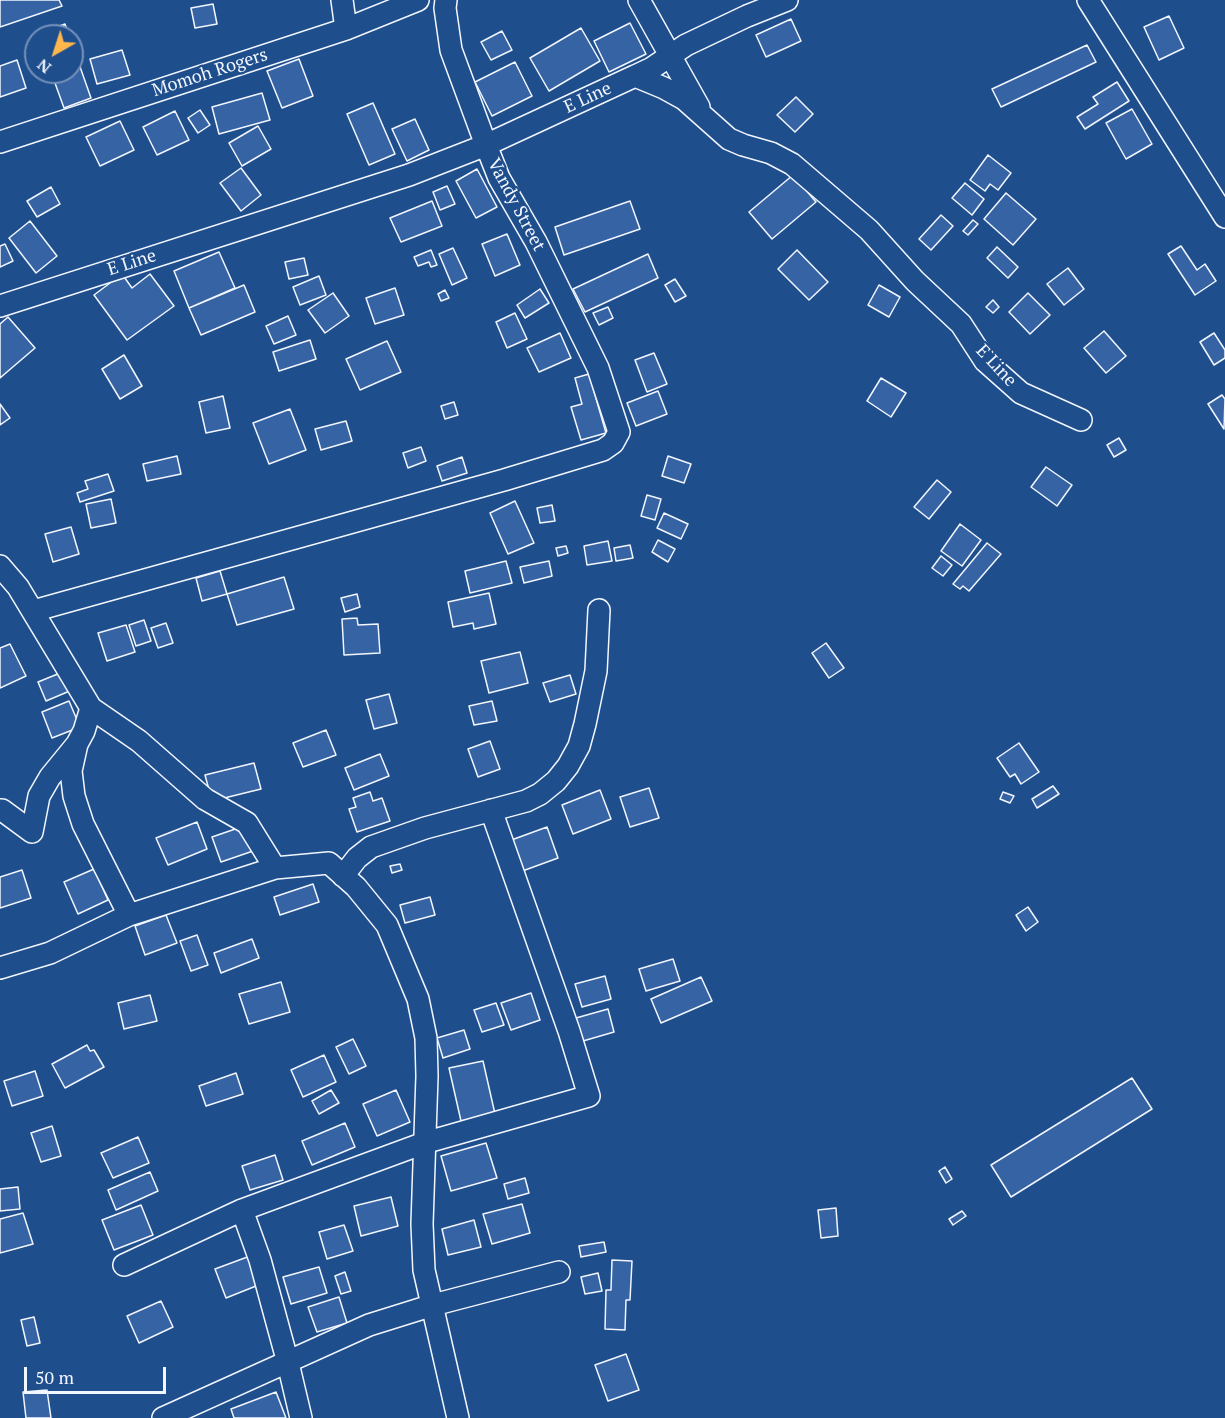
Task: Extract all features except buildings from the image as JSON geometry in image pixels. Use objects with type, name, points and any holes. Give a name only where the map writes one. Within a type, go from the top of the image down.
[{"type":"street","points":[[342,0],[346,28]]},
{"type":"street","name":"Momoh Rogers","points":[[0,142],[346,28],[418,0]]},
{"type":"street","name":"Vandy Street","points":[[33,611],[504,480],[603,450],[613,443],[619,432],[598,368],[536,242],[499,178],[486,145],[451,50],[446,0]]},
{"type":"street","points":[[639,0],[706,118]]},
{"type":"street","points":[[635,76],[686,45],[787,0]]},
{"type":"street","points":[[1088,0],[1225,217]]},
{"type":"street","name":"E Line","points":[[0,306],[409,175],[486,145],[635,76],[684,99],[729,139],[743,146],[771,153],[792,164],[869,230],[915,281],[961,324],[985,361],[1021,393],[1081,420]]},
{"type":"street","points":[[0,566],[18,587],[91,708],[139,741],[205,799],[248,823],[275,868]]},
{"type":"street","points":[[343,876],[357,858],[371,847],[425,828],[526,801],[556,782],[579,746],[590,702],[596,671],[598,610]]},
{"type":"street","points":[[0,810],[32,832],[39,796],[50,777],[77,744],[84,731],[91,708]]},
{"type":"street","points":[[77,744],[71,771],[74,796],[83,824],[129,915]]},
{"type":"street","points":[[124,1265],[242,1210],[424,1143],[589,1096],[569,1031],[491,810]]},
{"type":"street","points":[[0,968],[50,953],[129,915],[275,868],[328,863],[356,887],[387,925],[418,999],[428,1076],[422,1224],[424,1270],[458,1418]]},
{"type":"street","points":[[242,1210],[260,1260],[301,1418]]},
{"type":"street","points":[[163,1418],[369,1325],[433,1305],[559,1272]]}]
